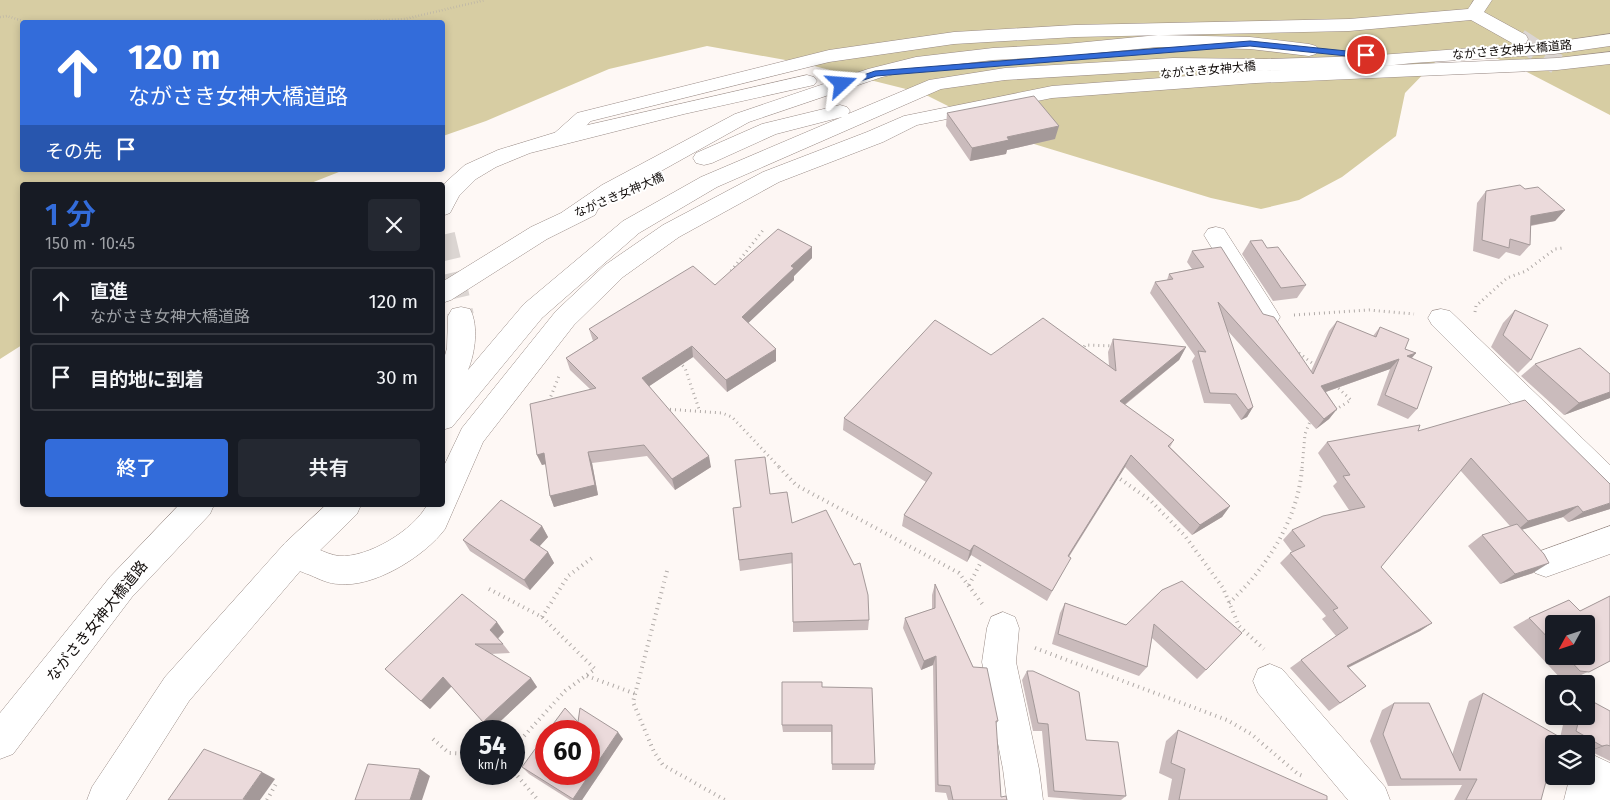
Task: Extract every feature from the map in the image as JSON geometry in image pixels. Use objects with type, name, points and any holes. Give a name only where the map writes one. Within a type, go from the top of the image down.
[{"type":"main road","points":[[560,138],[584,117],[829,56],[954,38],[1075,31],[1349,25],[1478,7],[1519,39]]},
{"type":"main road","name":"ながさき女神大橋道路","points":[[1266,65],[1366,62],[1554,48],[1610,40]]},
{"type":"main road","name":"ながさき女神大橋道路","points":[[1250,43],[1366,55],[1413,57]]},
{"type":"main road","name":"ながさき女神大橋","points":[[570,217],[610,190],[742,118],[875,73],[1250,43]]},
{"type":"main road","points":[[445,498],[472,436],[565,318],[614,271],[671,231],[709,209],[771,178],[875,137],[911,120],[1052,92],[1256,77],[1557,64],[1610,58]]},
{"type":"main road","name":"ながさき女神大橋","points":[[570,217],[769,129],[830,113],[936,92],[1266,65]]},
{"type":"main road","points":[[445,200],[458,182],[473,171],[526,148],[737,95],[808,81],[875,73]]},
{"type":"main road","points":[[445,415],[533,311],[631,227],[709,182],[902,100]]},
{"type":"main road","points":[[445,292],[539,233],[570,217]]},
{"type":"main road","points":[[1216,235],[1267,317]]},
{"type":"main road","points":[[445,387],[456,370],[463,341],[461,316]]},
{"type":"main road","points":[[1441,318],[1610,484]]},
{"type":"main road","name":"ながさき女神大橋道路","points":[[0,741],[122,587],[197,507]]},
{"type":"main road","points":[[105,800],[177,689],[296,553],[344,507]]},
{"type":"main road","points":[[296,553],[320,566],[340,570],[362,567],[379,561],[412,540],[433,521],[441,507]]},
{"type":"main road","points":[[1546,562],[1610,540]]},
{"type":"main road","points":[[1003,628],[999,662],[1021,769],[1024,800]]},
{"type":"main road","points":[[1270,681],[1372,800]]},
{"type":"main road","points":[[1582,800],[1589,771],[1610,784]]},
{"type":"path","points":[[376,20],[405,18],[484,0]]},
{"type":"path","points":[[0,17],[7,16],[20,20]]},
{"type":"path","points":[[728,275],[764,229]]},
{"type":"path","points":[[1267,317],[1369,310],[1391,311],[1460,322],[1469,321],[1474,315],[1476,306],[1507,278],[1526,272],[1555,249],[1563,248]]},
{"type":"path","points":[[1267,317],[1286,344],[1306,356],[1318,368]]},
{"type":"path","points":[[1079,356],[1085,345],[1117,346]]},
{"type":"path","points":[[678,361],[685,368],[700,412]]},
{"type":"path","points":[[1330,380],[1351,400],[1330,412]]},
{"type":"path","points":[[540,404],[554,400]]},
{"type":"path","points":[[662,408],[722,414],[732,417],[796,485],[959,573],[1003,628],[1030,646],[1227,720],[1251,734],[1298,774],[1308,778],[1310,771]]},
{"type":"path","points":[[1229,603],[1237,597],[1260,567],[1288,521],[1300,489],[1304,445],[1309,422],[1318,415]]},
{"type":"path","points":[[1111,473],[1150,500],[1185,536],[1223,588],[1239,626],[1268,653],[1270,681]]},
{"type":"path","points":[[542,617],[568,576],[592,558]]},
{"type":"path","points":[[969,584],[983,559]]},
{"type":"path","points":[[667,571],[633,702],[654,752],[663,765],[725,800]]},
{"type":"path","points":[[489,589],[542,617],[595,669],[566,691],[525,735]]},
{"type":"path","points":[[586,675],[636,694]]},
{"type":"path","points":[[433,739],[449,753],[460,754]]},
{"type":"path","points":[[267,800],[277,782]]},
{"type":"path","points":[[525,785],[538,800]]},
{"type":"shaded area","points":[[0,0],[1610,0],[1610,115],[1525,71],[1482,52],[1452,51],[1434,63],[1405,93],[1396,136],[1342,177],[1299,200],[1261,209],[1211,198],[1008,136],[922,93],[802,63],[707,46],[609,69],[486,121],[445,135],[445,20],[20,20],[20,172],[339,172],[314,182],[20,182],[20,346],[0,359]]},
{"type":"building","points":[[1034,96],[1059,126],[1007,137],[1009,140],[972,148],[947,113]]},
{"type":"building","points":[[1520,185],[1525,189],[1538,187],[1565,210],[1531,216],[1530,245],[1510,239],[1509,248],[1482,240],[1486,191]]},
{"type":"building","points":[[778,229],[812,247],[791,266],[794,268],[742,317],[776,349],[726,380],[692,346],[642,378],[709,456],[672,479],[644,445],[588,452],[595,485],[550,496],[544,453],[537,455],[530,404],[596,388],[566,358],[598,338],[589,329],[693,266],[715,285]]},
{"type":"building","points":[[1262,240],[1267,248],[1278,247],[1306,285],[1281,288],[1250,241]]},
{"type":"building","points":[[1221,247],[1263,314],[1274,317],[1313,374],[1337,321],[1376,337],[1380,327],[1409,339],[1405,349],[1416,353],[1407,356],[1432,367],[1417,409],[1385,395],[1399,359],[1321,386],[1337,409],[1324,419],[1218,302],[1253,407],[1248,410],[1236,394],[1210,393],[1198,351],[1206,352],[1155,282],[1173,279],[1169,274],[1204,267],[1192,251]]},
{"type":"building","points":[[1515,310],[1548,325],[1531,360],[1503,335]]},
{"type":"building","points":[[1043,318],[1116,371],[1113,339],[1186,347],[1120,401],[1174,440],[1168,446],[1230,506],[1200,525],[1131,455],[1068,556],[1071,558],[1052,591],[974,545],[970,551],[904,515],[932,473],[844,418],[935,320],[991,355]]},
{"type":"building","points":[[1580,348],[1610,374],[1610,392],[1579,403],[1535,364]]},
{"type":"building","points":[[1525,400],[1610,484],[1610,503],[1583,512],[1578,506],[1528,521],[1471,458],[1381,567],[1432,623],[1347,666],[1366,686],[1340,703],[1301,660],[1348,628],[1333,610],[1338,608],[1290,553],[1305,546],[1292,530],[1323,516],[1365,507],[1343,476],[1350,475],[1327,442],[1420,425],[1418,431]]},
{"type":"building","points":[[765,457],[770,494],[787,492],[792,523],[826,510],[854,565],[860,563],[868,595],[869,620],[793,622],[792,553],[739,560],[733,508],[741,507],[735,460]]},
{"type":"building","points":[[501,500],[542,526],[530,540],[548,552],[524,580],[463,540]]},
{"type":"building","points":[[1517,524],[1544,554],[1549,563],[1515,574],[1482,535]]},
{"type":"building","points":[[1182,581],[1242,633],[1206,670],[1154,624],[1147,667],[1058,634],[1065,603],[1126,625],[1162,590]]},
{"type":"building","points":[[935,584],[973,667],[987,668],[998,721],[996,721],[1001,797],[1006,796],[1007,800],[953,800],[950,786],[938,785],[936,656],[924,661],[905,618],[935,608]]},
{"type":"building","points":[[462,594],[497,622],[490,630],[503,644],[475,644],[531,678],[485,720],[481,720],[443,677],[421,701],[385,669]]},
{"type":"building","points":[[1610,596],[1610,661],[1589,672],[1580,671],[1574,665],[1595,665],[1595,615],[1545,615],[1545,635],[1529,618],[1569,600],[1580,611]]},
{"type":"building","points":[[1027,671],[1033,671],[1079,692],[1086,740],[1118,742],[1126,796],[1054,791],[1048,724],[1038,723]]},
{"type":"building","points":[[782,682],[822,682],[822,687],[872,688],[875,764],[832,764],[832,725],[782,725]]},
{"type":"building","points":[[1483,693],[1556,735],[1545,735],[1545,785],[1541,800],[1466,800],[1477,779],[1401,779],[1383,734],[1394,703],[1429,703],[1460,771]]},
{"type":"building","points":[[1595,703],[1610,711],[1610,746],[1602,746],[1595,742],[1595,735],[1583,735],[1576,731],[1578,725],[1595,725]]},
{"type":"building","points":[[565,708],[576,720],[556,720]]},
{"type":"building","points":[[580,708],[599,720],[578,720]]},
{"type":"building","points":[[600,721],[618,732],[600,759]]},
{"type":"building","points":[[1178,730],[1327,796],[1327,800],[1179,800],[1185,769],[1171,763]]},
{"type":"building","points":[[204,749],[262,772],[243,799],[250,800],[168,800]]},
{"type":"building","points":[[535,749],[535,775],[525,769],[525,763]]},
{"type":"building","points":[[368,764],[420,769],[410,800],[355,800]]},
{"type":"building","points":[[551,785],[582,785],[573,799]]},
{"type":"tunnel","points":[[1519,39],[1557,64]]},
{"type":"tunnel","points":[[445,248],[461,316]]},
{"type":"route","points":[[842,84],[875,73],[1250,43],[1366,55]]}]
